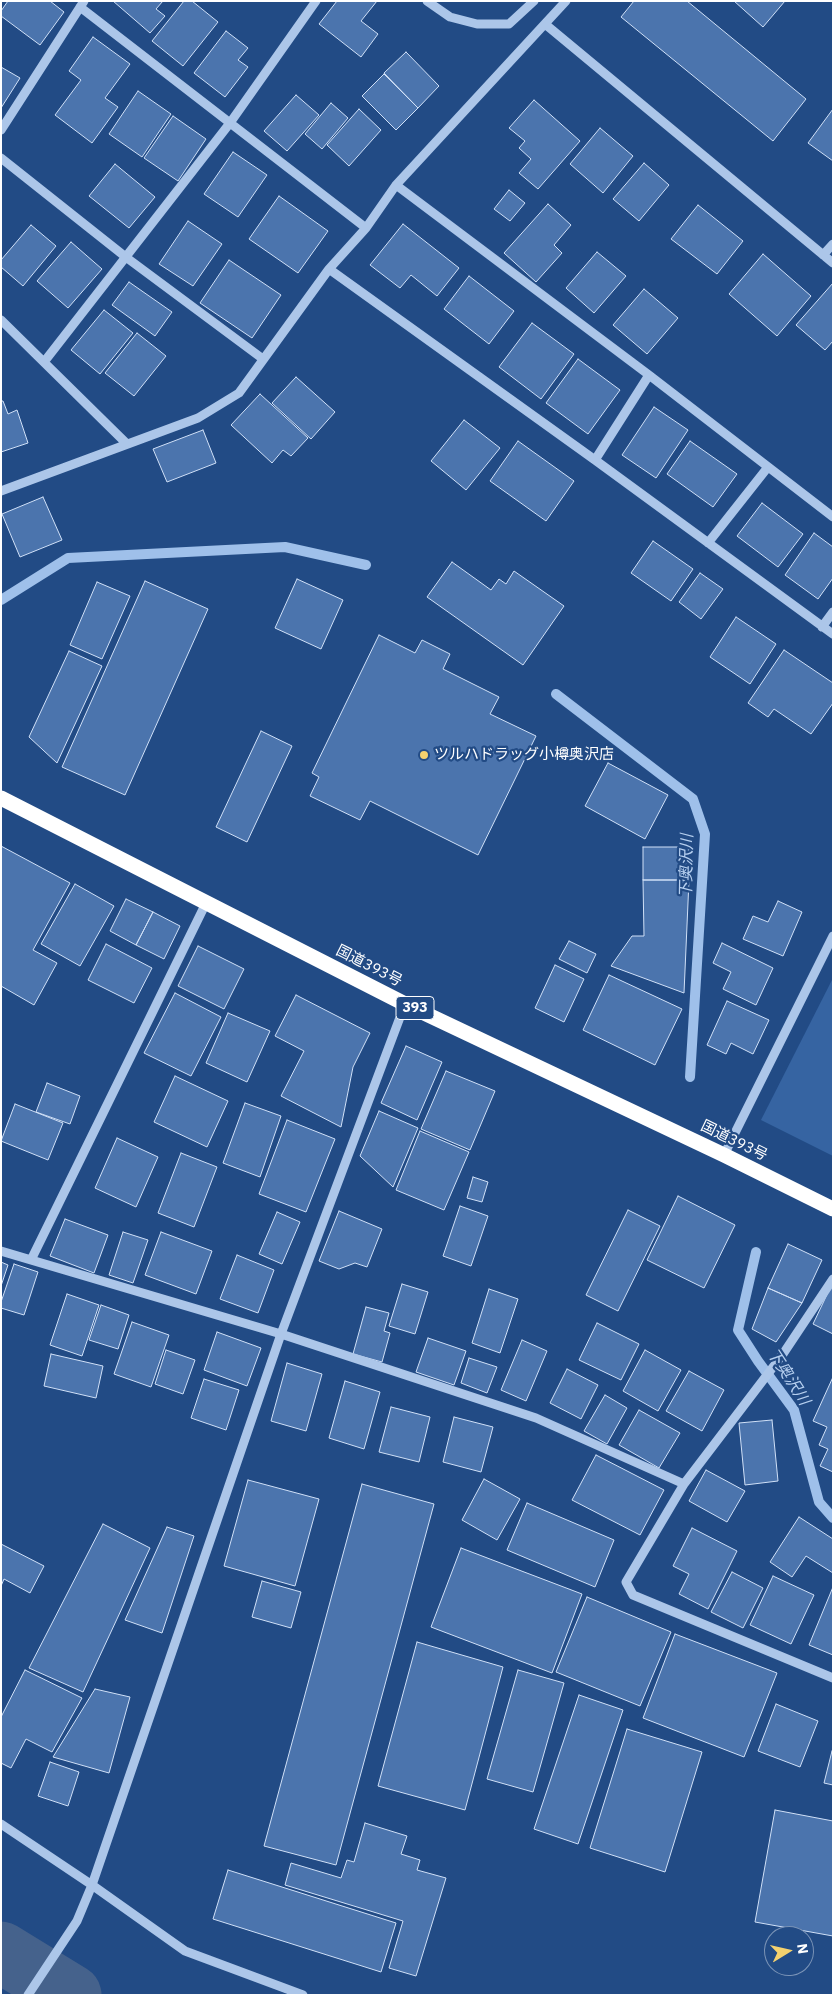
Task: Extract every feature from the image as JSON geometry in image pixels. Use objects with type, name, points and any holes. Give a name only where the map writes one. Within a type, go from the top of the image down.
[{"type":"highway","name":"国道393号","points":[[1,798],[405,1004],[724,1155],[833,1209]]},
{"type":"street","points":[[44,362],[230,123],[316,1]]},
{"type":"street","points":[[427,1],[450,17],[477,24],[509,24],[534,1]]},
{"type":"street","points":[[1,491],[198,418],[239,393],[329,269],[366,228],[396,185],[566,1]]},
{"type":"street","points":[[1,130],[82,4],[230,123],[366,228]]},
{"type":"street","points":[[545,24],[833,263]]},
{"type":"street","points":[[1,158],[126,258],[263,359]]},
{"type":"street","points":[[396,185],[649,375],[833,517]]},
{"type":"street","points":[[823,255],[833,244]]},
{"type":"street","points":[[329,269],[833,634]]},
{"type":"street","points":[[1,320],[127,444]]},
{"type":"street","points":[[595,460],[649,375]]},
{"type":"street","points":[[708,543],[768,467]]},
{"type":"street","points":[[822,627],[833,612]]},
{"type":"street","points":[[31,1260],[206,903]]},
{"type":"street","points":[[724,1155],[833,936]]},
{"type":"street","points":[[28,1995],[77,1922],[92,1885],[281,1334],[405,1004]]},
{"type":"street","points":[[1,1251],[281,1334],[536,1418],[684,1484]]},
{"type":"street","points":[[833,1279],[783,1354],[684,1484],[626,1582],[633,1595],[833,1678]]},
{"type":"street","points":[[1,1824],[92,1885],[184,1951],[303,1995]]},
{"type":"shaded area","points":[[833,978],[833,1156],[761,1120]]},
{"type":"building","points":[[8,1],[50,1],[64,12],[40,45],[1,16],[1,11]]},
{"type":"building","points":[[113,1],[163,1],[156,9],[165,16],[150,33]]},
{"type":"building","points":[[184,1],[192,1],[218,22],[183,66],[152,41]]},
{"type":"building","points":[[337,1],[377,1],[361,21],[378,34],[361,57],[319,24]]},
{"type":"building","points":[[634,1],[687,1],[806,99],[773,141],[621,17]]},
{"type":"building","points":[[734,1],[785,1],[763,27]]},
{"type":"building","points":[[226,31],[248,48],[238,60],[248,67],[225,97],[194,73]]},
{"type":"building","points":[[93,37],[130,64],[105,98],[118,107],[92,143],[55,115],[81,80],[69,71]]},
{"type":"building","points":[[406,52],[439,86],[418,108],[384,73]]},
{"type":"building","points":[[1,67],[20,78],[1,108]]},
{"type":"building","points":[[384,74],[418,108],[396,130],[362,96]]},
{"type":"building","points":[[138,91],[171,114],[142,157],[109,134]]},
{"type":"building","points":[[296,95],[319,115],[287,151],[264,131]]},
{"type":"building","points":[[534,100],[580,141],[538,189],[519,173],[531,159],[519,148],[525,141],[509,128]]},
{"type":"building","points":[[331,103],[348,118],[322,149],[305,134]]},
{"type":"building","points":[[359,109],[381,130],[349,166],[327,145]]},
{"type":"building","points":[[833,109],[833,161],[808,143]]},
{"type":"building","points":[[173,116],[206,139],[178,181],[144,158]]},
{"type":"building","points":[[600,128],[633,156],[603,193],[570,164]]},
{"type":"building","points":[[233,152],[267,175],[238,217],[204,194]]},
{"type":"building","points":[[644,163],[669,185],[639,221],[613,199]]},
{"type":"building","points":[[115,164],[155,197],[129,228],[89,196]]},
{"type":"building","points":[[509,190],[525,203],[510,221],[494,209]]},
{"type":"building","points":[[279,196],[328,231],[298,273],[249,239]]},
{"type":"building","points":[[548,204],[571,225],[554,245],[562,253],[536,282],[504,253]]},
{"type":"building","points":[[698,205],[743,241],[717,274],[671,239]]},
{"type":"building","points":[[188,221],[222,244],[193,286],[159,264]]},
{"type":"building","points":[[403,224],[459,268],[437,296],[411,275],[400,288],[370,265]]},
{"type":"building","points":[[31,225],[56,246],[23,286],[1,267],[1,260]]},
{"type":"building","points":[[71,242],[102,269],[68,308],[37,281]]},
{"type":"building","points":[[597,252],[626,276],[594,313],[566,288]]},
{"type":"building","points":[[763,254],[811,296],[777,336],[729,294]]},
{"type":"building","points":[[229,260],[281,295],[252,338],[200,303]]},
{"type":"building","points":[[469,276],[514,311],[489,344],[444,309]]},
{"type":"building","points":[[129,282],[172,312],[155,336],[112,305]]},
{"type":"building","points":[[833,283],[833,341],[825,350],[796,325]]},
{"type":"building","points":[[644,289],[678,318],[647,354],[613,325]]},
{"type":"building","points":[[104,310],[133,333],[100,374],[71,350]]},
{"type":"building","points":[[532,323],[574,354],[541,399],[499,367]]},
{"type":"building","points":[[137,333],[166,356],[134,396],[105,373]]},
{"type":"building","points":[[578,359],[620,390],[588,434],[546,403]]},
{"type":"building","points":[[296,377],[335,412],[311,439],[272,403]]},
{"type":"building","points":[[260,394],[308,438],[291,456],[283,450],[272,463],[231,425]]},
{"type":"building","points":[[1,401],[3,401],[8,414],[17,410],[28,443],[1,452]]},
{"type":"building","points":[[654,407],[688,430],[656,478],[622,455]]},
{"type":"building","points":[[464,420],[500,448],[466,490],[431,461]]},
{"type":"building","points":[[203,430],[216,463],[167,482],[153,449]]},
{"type":"building","points":[[518,441],[574,481],[546,521],[490,481]]},
{"type":"building","points":[[690,441],[737,474],[713,507],[667,474]]},
{"type":"building","points":[[43,497],[62,540],[20,557],[2,514]]},
{"type":"building","points":[[762,503],[803,534],[778,567],[737,536]]},
{"type":"building","points":[[814,533],[833,547],[833,578],[818,599],[785,575]]},
{"type":"building","points":[[653,541],[693,569],[671,601],[631,573]]},
{"type":"building","points":[[452,562],[491,590],[499,579],[506,584],[514,571],[564,606],[523,665],[427,597]]},
{"type":"building","points":[[700,573],[723,589],[701,619],[679,602]]},
{"type":"building","points":[[297,579],[343,600],[321,649],[275,628]]},
{"type":"building","points":[[145,581],[208,609],[125,795],[62,767]]},
{"type":"building","points":[[97,582],[130,596],[102,659],[70,645]]},
{"type":"building","points":[[736,617],[776,644],[750,684],[710,657]]},
{"type":"building","name":"ツルハドラッグ小樽奥沢店","points":[[379,635],[415,653],[422,640],[450,654],[443,669],[499,697],[490,714],[536,736],[478,855],[370,801],[360,820],[310,796],[319,777],[312,773]]},
{"type":"building","points":[[784,650],[833,683],[833,703],[811,734],[774,709],[768,717],[748,703]]},
{"type":"building","points":[[69,651],[102,666],[57,763],[29,737]]},
{"type":"building","points":[[261,731],[292,746],[247,842],[216,827]]},
{"type":"building","points":[[608,763],[668,795],[645,839],[585,806]]},
{"type":"building","points":[[1,846],[70,883],[33,950],[57,963],[34,1005],[1,986]]},
{"type":"building","points":[[643,847],[689,847],[689,880],[643,880]]},
{"type":"building","points":[[643,880],[689,880],[684,993],[611,966],[632,936],[644,936]]},
{"type":"building","points":[[75,884],[114,906],[80,966],[41,944]]},
{"type":"building","points":[[126,899],[153,912],[136,945],[110,931]]},
{"type":"building","points":[[778,901],[802,912],[783,956],[743,939],[753,916],[768,922]]},
{"type":"building","points":[[153,912],[180,926],[164,959],[136,945]]},
{"type":"building","points":[[569,941],[596,954],[587,973],[559,959]]},
{"type":"building","points":[[722,943],[773,968],[756,1005],[723,989],[731,972],[713,963]]},
{"type":"building","points":[[106,944],[152,968],[134,1003],[88,980]]},
{"type":"building","points":[[198,946],[244,969],[224,1009],[178,986]]},
{"type":"building","points":[[555,965],[584,979],[564,1022],[535,1008]]},
{"type":"building","points":[[609,975],[682,1009],[655,1065],[583,1030]]},
{"type":"building","points":[[175,993],[221,1017],[191,1076],[144,1053]]},
{"type":"building","points":[[296,995],[370,1033],[353,1067],[341,1127],[281,1096],[304,1051],[275,1036]]},
{"type":"building","points":[[727,1001],[769,1020],[753,1054],[731,1043],[726,1054],[707,1045]]},
{"type":"building","points":[[228,1013],[270,1031],[247,1082],[206,1063]]},
{"type":"building","points":[[406,1046],[442,1062],[417,1120],[381,1103]]},
{"type":"building","points":[[446,1071],[495,1091],[470,1150],[421,1129]]},
{"type":"building","points":[[175,1076],[228,1101],[207,1147],[154,1122]]},
{"type":"building","points":[[47,1083],[80,1096],[70,1124],[36,1112]]},
{"type":"building","points":[[245,1103],[281,1116],[260,1177],[223,1163]]},
{"type":"building","points":[[15,1104],[63,1123],[48,1160],[1,1141]]},
{"type":"building","points":[[379,1111],[418,1128],[393,1187],[360,1156]]},
{"type":"building","points":[[287,1120],[335,1139],[306,1212],[259,1194]]},
{"type":"building","points":[[420,1131],[469,1152],[444,1210],[396,1190]]},
{"type":"building","points":[[117,1138],[158,1157],[136,1207],[95,1188]]},
{"type":"building","points":[[181,1153],[217,1167],[194,1227],[158,1213]]},
{"type":"building","points":[[473,1177],[488,1182],[482,1202],[467,1198]]},
{"type":"building","points":[[678,1196],[735,1225],[704,1288],[647,1260]]},
{"type":"building","points":[[460,1206],[488,1216],[471,1266],[443,1256]]},
{"type":"building","points":[[628,1210],[660,1226],[618,1311],[586,1295]]},
{"type":"building","points":[[339,1211],[382,1229],[367,1267],[355,1263],[339,1269],[319,1261]]},
{"type":"building","points":[[277,1212],[300,1222],[282,1264],[259,1254]]},
{"type":"building","points":[[65,1219],[108,1235],[94,1273],[50,1256]]},
{"type":"building","points":[[123,1232],[148,1240],[133,1283],[109,1275]]},
{"type":"building","points":[[161,1232],[212,1251],[196,1294],[145,1275]]},
{"type":"building","points":[[788,1244],[822,1260],[802,1303],[768,1288]]},
{"type":"building","points":[[237,1255],[274,1270],[258,1313],[220,1299]]},
{"type":"building","points":[[1,1262],[8,1265],[1,1286]]},
{"type":"building","points":[[14,1264],[38,1272],[24,1315],[1,1308],[1,1302]]},
{"type":"building","points":[[833,1282],[833,1334],[813,1324]]},
{"type":"building","points":[[402,1284],[428,1292],[415,1334],[389,1326]]},
{"type":"building","points":[[768,1288],[802,1303],[776,1342],[752,1329]]},
{"type":"building","points":[[489,1289],[518,1299],[500,1353],[472,1343]]},
{"type":"building","points":[[67,1294],[99,1305],[82,1356],[50,1345]]},
{"type":"building","points":[[101,1305],[129,1315],[118,1349],[89,1340]]},
{"type":"building","points":[[366,1307],[389,1313],[384,1331],[390,1333],[382,1362],[353,1354]]},
{"type":"building","points":[[132,1322],[169,1335],[151,1387],[114,1374]]},
{"type":"building","points":[[597,1323],[639,1344],[621,1380],[579,1360]]},
{"type":"building","points":[[217,1332],[261,1348],[247,1386],[204,1370]]},
{"type":"building","points":[[428,1338],[466,1351],[454,1385],[416,1372]]},
{"type":"building","points":[[522,1340],[547,1351],[526,1401],[501,1390]]},
{"type":"building","points":[[166,1350],[195,1360],[183,1394],[155,1384]]},
{"type":"building","points":[[645,1350],[681,1370],[658,1411],[623,1391]]},
{"type":"building","points":[[51,1354],[103,1366],[96,1398],[44,1386]]},
{"type":"building","points":[[469,1358],[497,1367],[487,1393],[461,1383]]},
{"type":"building","points":[[287,1363],[322,1374],[306,1431],[271,1421]]},
{"type":"building","points":[[567,1369],[598,1385],[581,1419],[550,1403]]},
{"type":"building","points":[[689,1371],[724,1390],[702,1431],[666,1411]]},
{"type":"building","points":[[833,1377],[833,1472],[820,1466],[828,1449],[819,1445],[827,1427],[813,1421]]},
{"type":"building","points":[[204,1379],[239,1390],[226,1430],[191,1418]]},
{"type":"building","points":[[345,1381],[380,1392],[364,1449],[329,1438]]},
{"type":"building","points":[[605,1395],[627,1408],[607,1444],[584,1431]]},
{"type":"building","points":[[391,1407],[430,1417],[419,1462],[379,1452]]},
{"type":"building","points":[[639,1410],[680,1433],[659,1468],[619,1445]]},
{"type":"building","points":[[454,1417],[493,1427],[481,1472],[443,1462]]},
{"type":"building","points":[[772,1420],[778,1481],[745,1485],[739,1423]]},
{"type":"building","points":[[596,1455],[664,1490],[640,1535],[572,1500]]},
{"type":"building","points":[[706,1470],[745,1491],[727,1522],[689,1501]]},
{"type":"building","points":[[484,1479],[520,1499],[497,1540],[462,1520]]},
{"type":"building","points":[[248,1480],[319,1499],[295,1586],[224,1566]]},
{"type":"building","points":[[362,1484],[434,1504],[336,1865],[264,1846]]},
{"type":"building","points":[[527,1503],[614,1540],[595,1587],[507,1550]]},
{"type":"building","points":[[799,1517],[833,1539],[833,1573],[806,1556],[792,1577],[770,1562]]},
{"type":"building","points":[[103,1524],[150,1548],[83,1692],[29,1668]]},
{"type":"building","points":[[167,1527],[194,1536],[162,1633],[125,1620]]},
{"type":"building","points":[[692,1528],[737,1551],[708,1609],[679,1594],[689,1574],[673,1566]]},
{"type":"building","points":[[1,1544],[44,1566],[30,1593],[4,1579],[1,1586]]},
{"type":"building","points":[[461,1548],[582,1594],[552,1673],[431,1627]]},
{"type":"building","points":[[732,1572],[763,1588],[743,1628],[711,1612]]},
{"type":"building","points":[[773,1576],[814,1595],[791,1644],[750,1625]]},
{"type":"building","points":[[262,1581],[301,1592],[291,1628],[252,1617]]},
{"type":"building","points":[[833,1587],[833,1655],[809,1645]]},
{"type":"building","points":[[587,1597],[671,1632],[640,1706],[556,1672]]},
{"type":"building","points":[[675,1634],[777,1673],[744,1757],[643,1718]]},
{"type":"building","points":[[417,1642],[503,1667],[465,1810],[378,1786]]},
{"type":"building","points":[[25,1670],[82,1698],[52,1752],[26,1739],[11,1768],[1,1763],[1,1717]]},
{"type":"building","points":[[518,1670],[564,1683],[533,1792],[487,1779]]},
{"type":"building","points":[[95,1689],[130,1697],[109,1773],[53,1757]]},
{"type":"building","points":[[579,1695],[623,1710],[578,1844],[534,1829]]},
{"type":"building","points":[[776,1704],[818,1721],[800,1767],[758,1751]]},
{"type":"building","points":[[627,1729],[702,1752],[665,1872],[590,1848]]},
{"type":"building","points":[[833,1751],[833,1785],[824,1783]]},
{"type":"building","points":[[50,1762],[79,1772],[68,1806],[38,1796]]},
{"type":"building","points":[[775,1810],[833,1821],[833,1936],[814,1933],[814,1926],[777,1926],[755,1922]]},
{"type":"building","points":[[365,1823],[407,1836],[401,1854],[420,1860],[417,1870],[446,1878],[416,1976],[389,1968],[403,1921],[285,1885],[291,1863],[341,1878],[347,1860],[354,1862]]},
{"type":"building","points":[[228,1870],[396,1923],[381,1972],[213,1919]]},
{"type":"waterway","points":[[1,600],[68,558],[285,547],[366,565]]},
{"type":"waterway","name":"下奥沢川","points":[[556,694],[693,799],[705,834],[690,1077]]},
{"type":"waterway","name":"下奥沢川","points":[[756,1252],[738,1330],[794,1410],[819,1502],[833,1518]]},
{"type":"waterway","points":[[1,1952],[71,1995]]},
{"type":"place","name":"ツルハドラッグ小樽奥沢店","points":[[424,755]]}]
